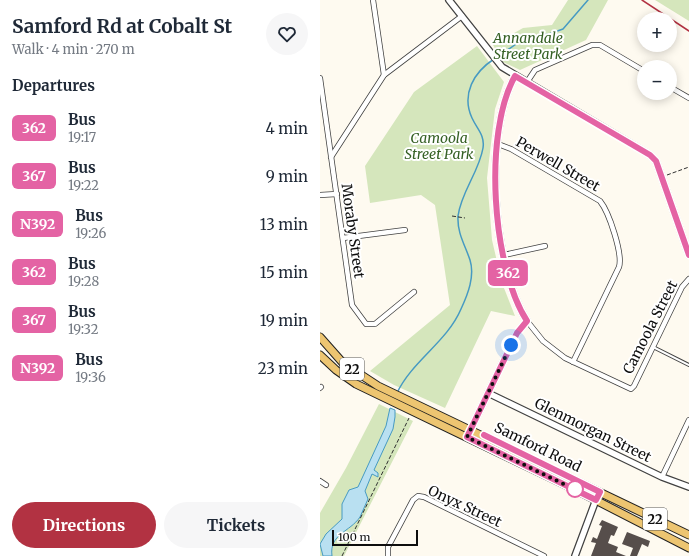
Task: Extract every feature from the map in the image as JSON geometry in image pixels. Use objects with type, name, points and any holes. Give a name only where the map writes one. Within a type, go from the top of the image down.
[{"type":"main road","name":"Samford Road","points":[[320,337],[344,363],[361,376],[405,399],[471,429],[689,535]]},
{"type":"main road","name":"Samford Road","points":[[320,355],[324,363],[356,384],[596,500],[689,548]]},
{"type":"street","points":[[373,0],[384,75]]},
{"type":"street","points":[[450,0],[499,65],[515,76],[650,155],[656,161],[689,255]]},
{"type":"street","points":[[331,157],[384,75],[462,16]]},
{"type":"street","points":[[527,82],[535,70],[592,45],[600,45],[637,67]]},
{"type":"street","name":"Camoola Street","points":[[515,76],[503,110],[495,175],[497,213],[511,288],[527,321],[547,344],[573,362],[631,389],[682,287],[689,279]]},
{"type":"street","name":"Moraby Street","points":[[320,78],[352,305],[366,324],[375,324],[414,292]]},
{"type":"street","points":[[677,91],[689,98]]},
{"type":"street","name":"Perwell Street","points":[[498,144],[511,149],[600,201],[604,208],[620,253],[619,267],[573,362]]},
{"type":"street","points":[[320,195],[337,194]]},
{"type":"street","points":[[343,238],[405,230]]},
{"type":"street","points":[[504,255],[545,246]]},
{"type":"street","points":[[467,437],[519,330],[527,321]]},
{"type":"street","name":"Glenmorgan Street","points":[[488,393],[662,477],[689,487]]},
{"type":"street","points":[[662,477],[689,420]]},
{"type":"street","points":[[320,481],[326,485]]},
{"type":"street","points":[[575,556],[600,492]]},
{"type":"street","name":"Onyx Street","points":[[388,556],[388,547],[413,500],[418,496],[544,556]]},
{"type":"lane","points":[[653,347],[689,365]]},
{"type":"path","points":[[661,177],[689,167]]},
{"type":"path","points":[[452,216],[465,218]]},
{"type":"path","points":[[342,556],[409,417]]},
{"type":"green space","name":"Annandale Street Park","points":[[568,0],[608,0],[586,40],[520,70],[503,62],[493,45],[523,28],[552,25]]},
{"type":"green space","points":[[655,0],[689,0],[689,21],[677,14],[677,12],[674,12]]},
{"type":"green space","name":"Camoola Street Park","points":[[477,46],[504,82],[495,109],[487,178],[492,240],[502,283],[515,316],[491,311],[445,408],[394,385],[370,371],[450,305],[435,205],[421,195],[370,203],[365,166],[414,92]]},
{"type":"green space","points":[[379,404],[413,421],[344,556],[320,556],[320,513],[346,468]]},
{"type":"water","points":[[390,408],[395,410],[393,429],[374,470],[378,473],[378,477],[372,474],[365,491],[368,499],[361,515],[356,522],[337,538],[332,549],[332,556],[323,556],[320,544],[326,534],[342,519],[342,504],[349,490],[358,487],[386,426]]},
{"type":"building","points":[[602,520],[618,527],[614,536],[611,535],[608,543],[618,547],[616,552],[626,556],[591,556],[596,543],[591,542],[593,537],[597,539],[602,526],[599,525]]},
{"type":"building","points":[[627,532],[650,541],[648,547],[642,544],[637,556],[630,556],[633,548],[622,544]]},
{"type":"waterway","points":[[497,57],[525,38],[549,34],[563,29],[588,0]]},
{"type":"waterway","points":[[397,393],[411,371],[439,342],[455,321],[468,291],[472,272],[470,260],[460,233],[458,216],[460,207],[478,165],[483,148],[483,139],[472,118],[468,100],[471,84],[475,77],[494,59]]},
{"type":"railway","points":[[642,0],[689,31]]},
{"type":"bus line","name":"362","points":[[484,435],[600,492],[596,500],[467,437],[517,333],[527,321],[518,306],[511,288],[498,225],[495,175],[499,132],[503,110],[515,76],[650,155],[656,161],[689,255]]},
{"type":"route","points":[[511,345],[467,437],[578,491],[575,489]]}]
